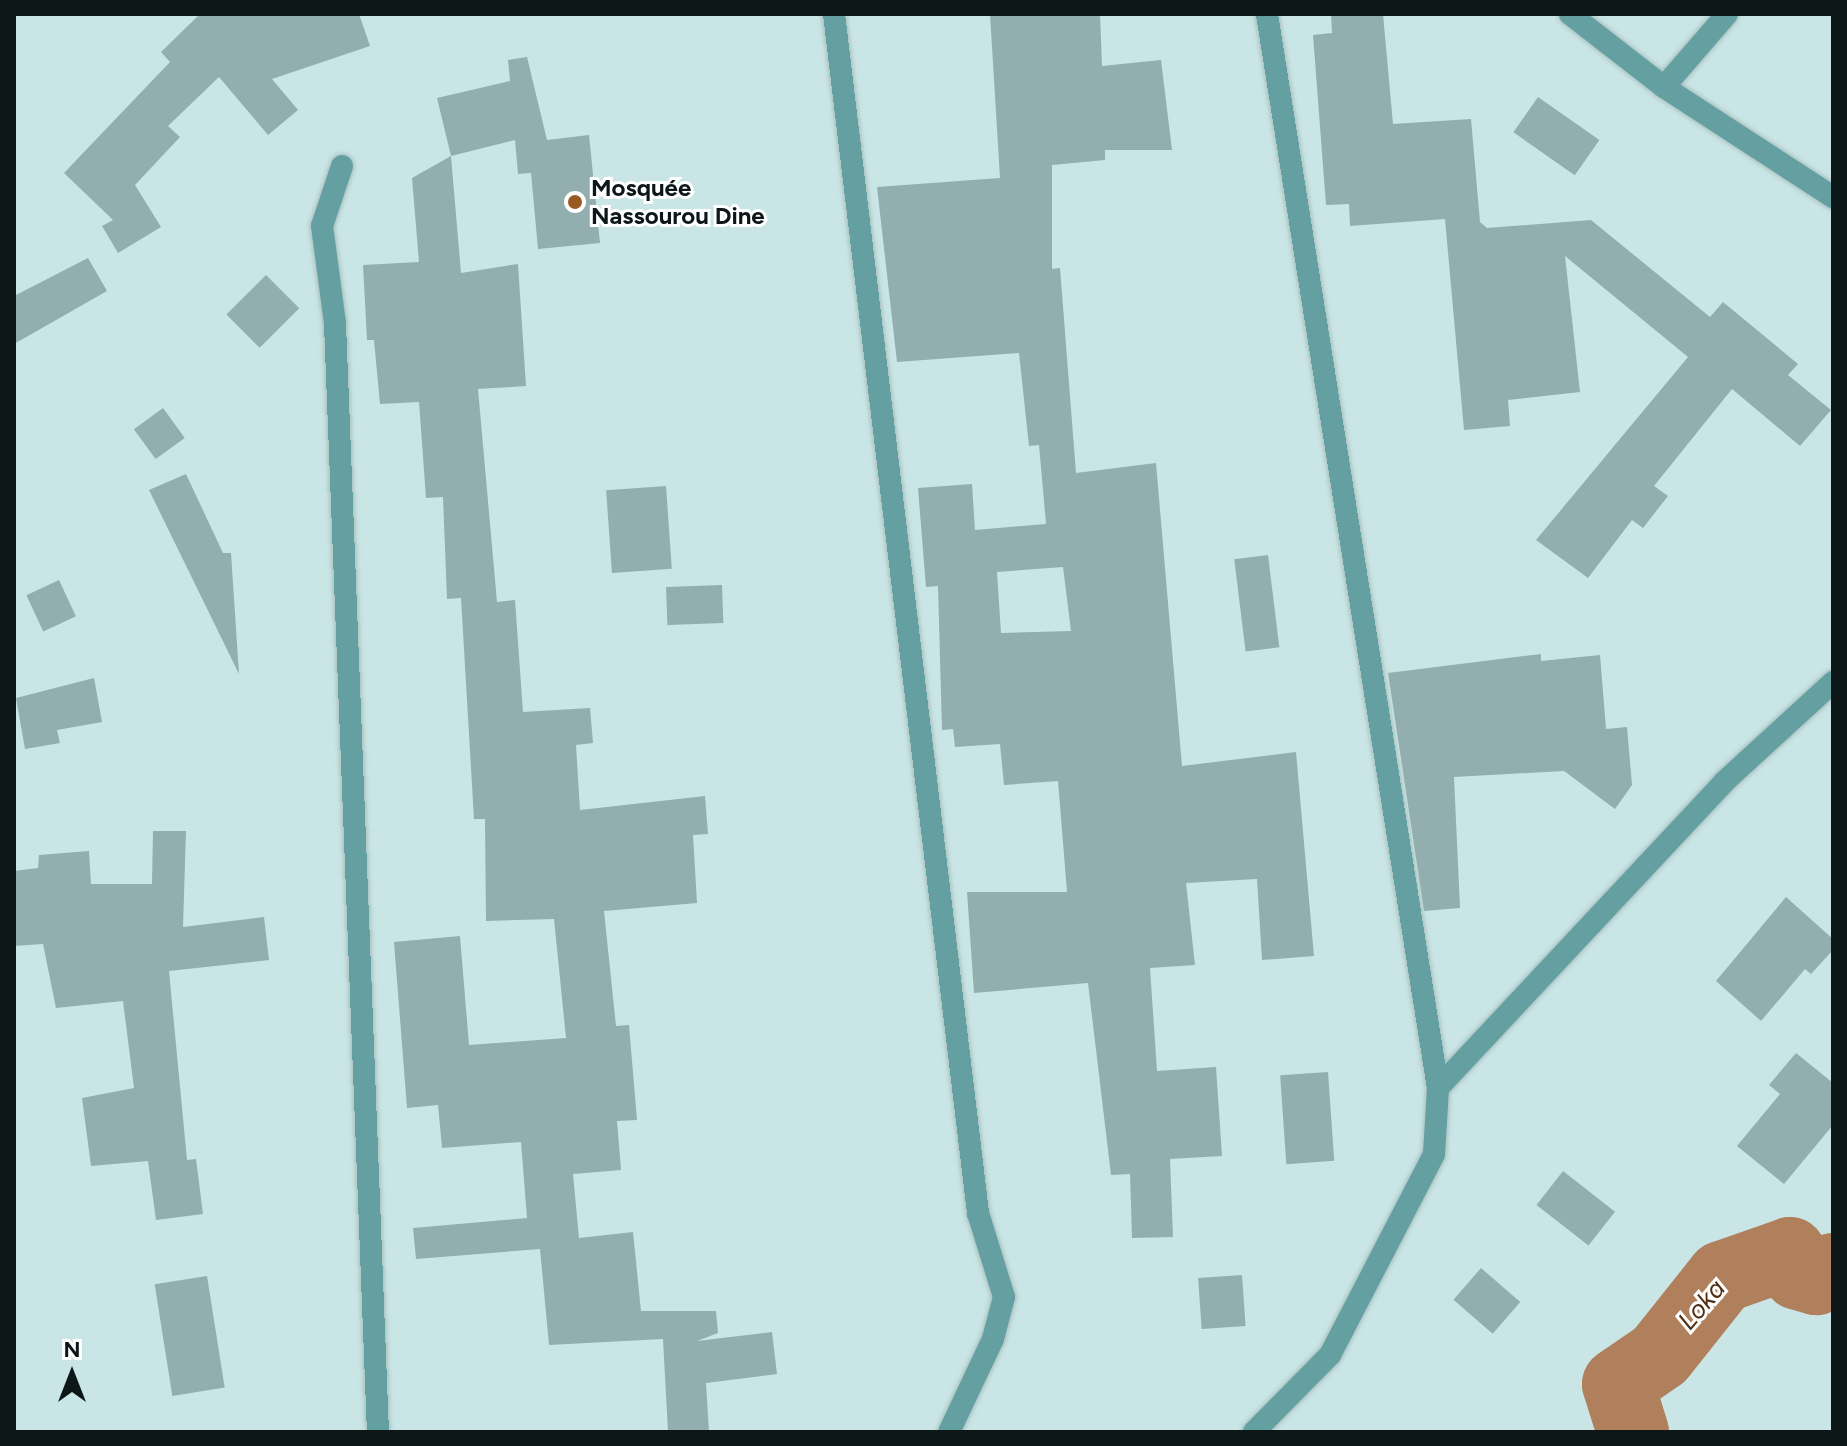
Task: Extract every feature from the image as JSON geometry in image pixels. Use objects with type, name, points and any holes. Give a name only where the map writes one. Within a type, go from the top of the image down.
[{"type":"street","points":[[834,14],[978,1213],[1004,1297],[993,1339],[949,1432]]},
{"type":"street","points":[[1254,1432],[1330,1355],[1434,1154],[1438,1088],[1267,14]]},
{"type":"street","points":[[1570,14],[1664,87],[1833,197]]},
{"type":"street","points":[[1664,87],[1727,14]]},
{"type":"street","points":[[342,166],[322,226],[335,324],[378,1432]]},
{"type":"street","points":[[1438,1088],[1724,782],[1833,682]]},
{"type":"building","points":[[200,14],[359,14],[370,46],[272,79],[298,110],[268,135],[219,77],[168,126],[180,137],[135,185],[161,227],[118,253],[102,226],[113,220],[64,173],[170,62],[161,52]]},
{"type":"building","points":[[990,14],[1100,14],[1102,66],[1161,60],[1172,150],[1105,150],[1105,160],[1052,165],[1052,269],[1060,268],[1076,473],[1156,463],[1182,766],[1296,752],[1314,956],[1262,960],[1257,879],[1186,883],[1195,965],[1150,968],[1157,1071],[1216,1067],[1222,1156],[1170,1159],[1173,1237],[1132,1238],[1130,1174],[1111,1175],[1088,983],[974,993],[967,892],[1067,892],[1058,781],[1004,785],[1000,744],[955,747],[953,729],[942,730],[938,586],[926,587],[918,488],[972,484],[975,530],[1046,524],[1039,445],[1029,446],[1019,353],[897,362],[877,187],[1000,178]],"holes":[[[1063,567],[1071,631],[1001,633],[997,572]]]},
{"type":"building","points":[[1331,14],[1383,14],[1393,124],[1471,119],[1480,222],[1487,228],[1591,220],[1710,317],[1723,302],[1798,364],[1788,375],[1831,410],[1800,446],[1732,389],[1654,486],[1668,496],[1643,528],[1632,520],[1588,578],[1536,540],[1688,357],[1565,256],[1580,392],[1508,400],[1510,426],[1464,430],[1445,219],[1350,226],[1349,204],[1326,205],[1313,35],[1332,33]]},
{"type":"building","points":[[527,57],[547,140],[589,135],[600,243],[538,249],[531,173],[518,174],[515,140],[451,156],[437,98],[510,81],[508,60]]},
{"type":"building","points":[[1538,97],[1599,140],[1575,175],[1513,132]]},
{"type":"building","points":[[451,156],[461,273],[518,264],[526,386],[478,389],[497,602],[515,600],[523,712],[590,708],[593,743],[576,745],[580,810],[705,796],[708,834],[693,835],[697,903],[604,911],[616,1026],[629,1025],[637,1120],[617,1121],[621,1170],[573,1174],[579,1238],[633,1232],[641,1311],[716,1311],[718,1333],[697,1341],[772,1332],[777,1374],[706,1383],[709,1432],[668,1432],[663,1339],[549,1345],[540,1249],[416,1259],[413,1228],[527,1218],[521,1142],[442,1148],[438,1105],[407,1108],[394,942],[460,936],[469,1045],[566,1038],[554,919],[486,921],[485,819],[474,819],[461,598],[447,599],[443,497],[426,498],[419,402],[380,404],[374,340],[367,340],[363,265],[419,262],[412,178]]},
{"type":"building","points":[[88,258],[107,291],[14,344],[14,296]]},
{"type":"building","points":[[266,275],[299,308],[260,348],[226,315]]},
{"type":"building","points":[[163,408],[185,438],[156,459],[134,429]]},
{"type":"building","points":[[186,474],[223,553],[231,553],[239,674],[149,490]]},
{"type":"building","points":[[666,486],[672,569],[612,573],[606,490]]},
{"type":"building","points":[[1268,555],[1279,647],[1246,651],[1234,559]]},
{"type":"building","points":[[59,580],[76,616],[43,631],[26,595]]},
{"type":"building","points":[[722,585],[723,623],[667,625],[666,587]]},
{"type":"building","points":[[1541,654],[1541,661],[1600,655],[1606,729],[1627,727],[1632,785],[1615,809],[1564,771],[1454,777],[1460,908],[1424,911],[1388,673]]},
{"type":"building","points":[[94,678],[102,722],[57,730],[60,743],[25,749],[16,698]]},
{"type":"building","points":[[153,831],[186,831],[183,927],[264,917],[269,960],[169,971],[187,1160],[196,1159],[203,1214],[156,1220],[148,1161],[91,1166],[82,1098],[134,1088],[123,1001],[56,1008],[43,944],[14,946],[14,871],[38,868],[39,855],[89,851],[91,884],[152,884]]},
{"type":"building","points":[[1786,897],[1833,939],[1833,950],[1811,974],[1805,969],[1761,1021],[1716,981]]},
{"type":"building","points":[[1796,1053],[1833,1083],[1833,1125],[1784,1184],[1737,1146],[1780,1094],[1769,1085]]},
{"type":"building","points":[[1328,1072],[1334,1161],[1286,1164],[1280,1075]]},
{"type":"building","points":[[1563,1171],[1615,1212],[1589,1246],[1537,1205]]},
{"type":"building","points":[[1481,1268],[1520,1302],[1493,1334],[1453,1300]]},
{"type":"building","points":[[1242,1275],[1246,1326],[1202,1329],[1198,1278]]},
{"type":"building","points":[[207,1276],[225,1388],[172,1396],[155,1284]]},
{"type":"waterway","name":"Loka","points":[[1633,1432],[1618,1384],[1660,1355],[1722,1277],[1790,1253],[1798,1274],[1816,1279],[1833,1269]]},
{"type":"place","name":"Mosquée Nassourou Dine","points":[[575,202]]}]
